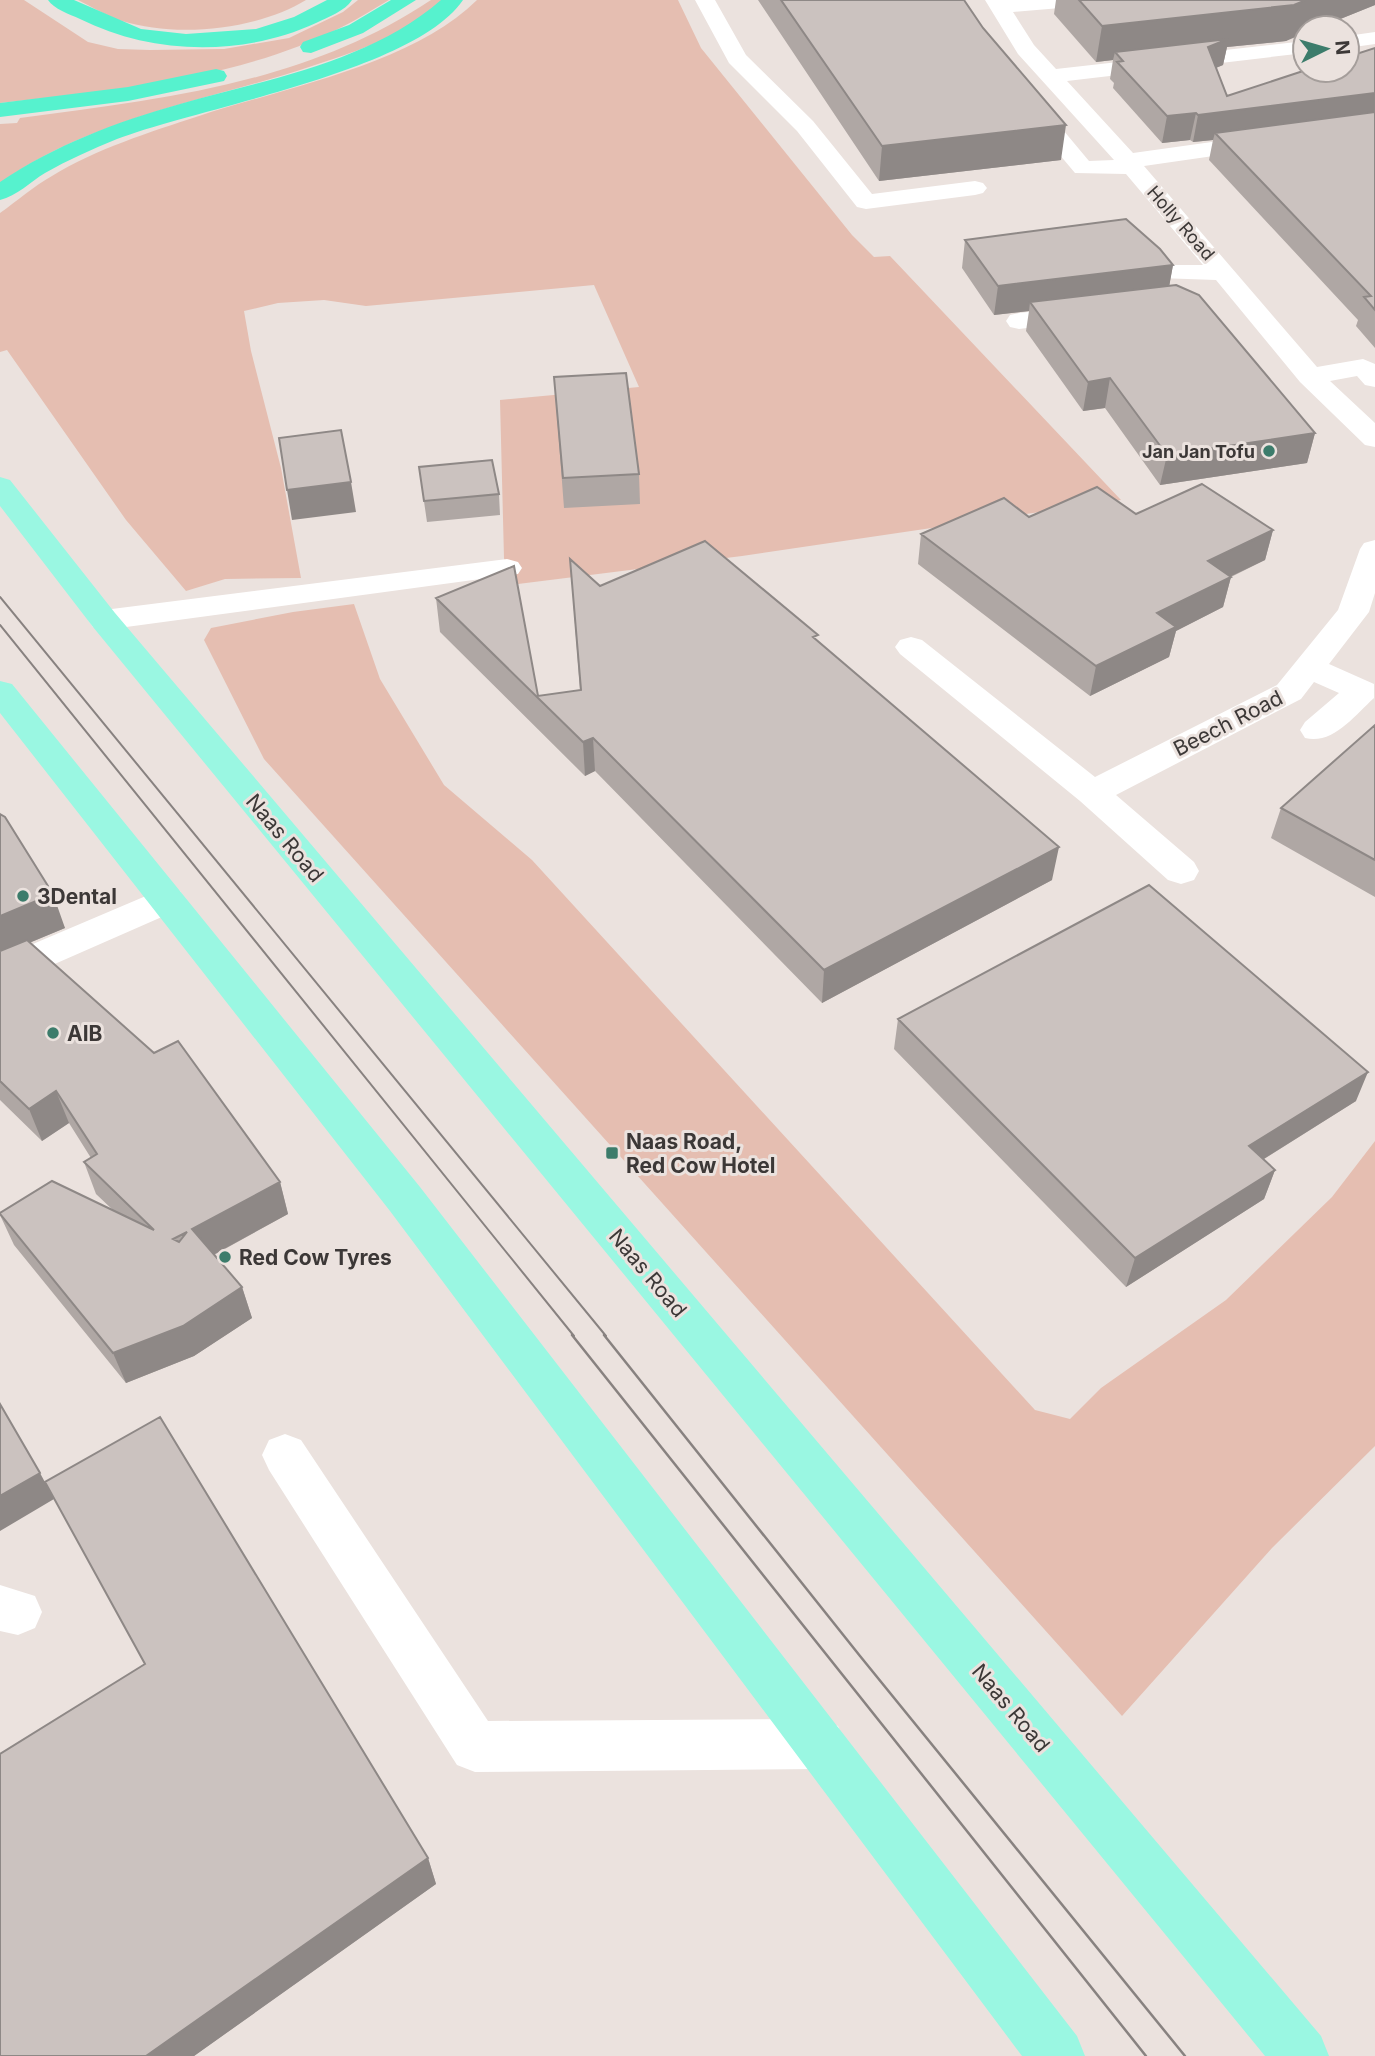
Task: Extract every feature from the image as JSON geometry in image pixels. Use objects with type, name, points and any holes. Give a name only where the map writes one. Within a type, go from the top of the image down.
[{"type":"highway","points":[[58,0],[114,27],[161,39],[230,39],[268,32],[324,12],[342,0]]},
{"type":"highway","points":[[293,54],[356,29],[406,0]]},
{"type":"highway","points":[[0,194],[60,156],[114,134],[151,120],[288,81],[372,51],[423,25],[453,0]]},
{"type":"highway","points":[[0,110],[128,94],[241,70]]},
{"type":"main road","name":"Naas Road","points":[[0,486],[104,620],[1301,2056]]},
{"type":"main road","points":[[0,691],[405,1199],[1057,2056]]},
{"type":"street","points":[[705,0],[737,58],[805,126],[866,202],[975,188]]},
{"type":"street","points":[[996,4],[1084,0]]},
{"type":"street","name":"Holly Road","points":[[996,4],[1026,49],[1223,272],[1244,314],[1375,439]]},
{"type":"street","points":[[1050,76],[1291,49]]},
{"type":"street","points":[[1014,86],[1083,168],[1129,164],[1279,140]]},
{"type":"street","points":[[1132,241],[1168,274],[1223,272]]},
{"type":"street","points":[[1019,321],[1110,311]]},
{"type":"street","points":[[1310,376],[1363,367],[1375,379]]},
{"type":"street","name":"Beech Road","points":[[1092,793],[1289,692],[1353,612],[1375,549]]},
{"type":"street","points":[[104,620],[507,569]]},
{"type":"street","points":[[911,647],[1092,793],[1181,871]]},
{"type":"street","points":[[1309,667],[1368,692]]},
{"type":"street","points":[[1317,730],[1368,692]]},
{"type":"street","points":[[0,974],[167,900]]},
{"type":"street","points":[[285,1455],[475,1747],[820,1744]]},
{"type":"shaded area","points":[[0,0],[24,0],[88,42],[118,49],[150,50],[224,49],[289,38],[343,12],[358,0],[389,0],[342,27],[302,45],[218,71],[131,87],[0,103]]},
{"type":"shaded area","points":[[78,0],[306,0],[286,10],[241,24],[191,30],[144,26],[122,21]]},
{"type":"shaded area","points":[[431,0],[444,0],[401,31],[380,41],[312,66],[111,127],[73,142],[0,183],[0,124],[17,123],[20,118],[181,94],[284,69],[335,51],[384,28]]},
{"type":"shaded area","points":[[477,0],[678,0],[701,48],[852,235],[874,257],[890,256],[1121,500],[742,556],[510,585],[504,558],[500,400],[639,387],[594,285],[366,306],[324,300],[278,303],[244,311],[251,351],[281,468],[301,578],[225,579],[186,591],[126,520],[7,350],[0,352],[0,213],[45,180],[87,157],[162,128],[346,72],[419,41],[450,22]]},
{"type":"shaded area","points":[[354,604],[380,679],[444,785],[532,860],[1035,1410],[1070,1419],[1101,1388],[1226,1300],[1332,1197],[1375,1141],[1375,1446],[1272,1548],[1122,1716],[264,759],[204,640],[211,628],[293,612]]},
{"type":"building","points":[[781,0],[964,0],[983,28],[1066,125],[882,146]]},
{"type":"building","points":[[1079,0],[1306,0],[1294,5],[1102,26]]},
{"type":"building","points":[[1228,39],[1208,47],[1227,96],[1291,75],[1291,84],[1361,84],[1361,52],[1375,48],[1375,93],[1198,115],[1167,116],[1117,62],[1123,61],[1115,52]]},
{"type":"building","points":[[1375,112],[1375,310],[1364,297],[1371,296],[1215,133]]},
{"type":"building","points":[[1126,219],[1160,249],[1173,265],[998,286],[965,240]]},
{"type":"building","points":[[1176,285],[1199,295],[1315,433],[1167,455],[1110,378],[1088,382],[1030,302]]},
{"type":"building","points":[[626,373],[639,474],[563,478],[554,377]]},
{"type":"building","points":[[341,430],[351,482],[287,490],[279,438]]},
{"type":"building","points":[[492,460],[499,494],[424,501],[419,467]]},
{"type":"building","points":[[1202,484],[1273,530],[1208,561],[1231,577],[1157,613],[1176,627],[1096,666],[921,534],[1004,498],[1029,517],[1097,487],[1136,514]]},
{"type":"building","points":[[705,541],[818,635],[813,637],[1059,847],[824,970],[593,738],[583,742],[436,598],[514,566],[538,696],[581,690],[570,559],[600,586]]},
{"type":"building","points":[[1375,725],[1375,860],[1281,808]]},
{"type":"building","points":[[0,814],[5,817],[53,894],[0,916]]},
{"type":"building","points":[[1149,885],[1368,1072],[1249,1146],[1275,1170],[1135,1258],[898,1019]]},
{"type":"building","points":[[27,940],[154,1053],[178,1041],[280,1182],[192,1229],[242,1287],[183,1326],[113,1353],[0,1213],[52,1181],[154,1230],[84,1162],[97,1154],[56,1091],[29,1109],[0,1081],[0,951]],"holes":[[[187,1232],[179,1242],[173,1239]]]},
{"type":"building","points":[[0,1404],[40,1473],[0,1496]]},
{"type":"building","points":[[160,1417],[428,1858],[146,2056],[0,2056],[0,1754],[145,1664],[45,1482]]},
{"type":"tram line","points":[[0,597],[606,1336]]},
{"type":"tram line","points":[[0,625],[574,1336]]},
{"type":"tram line","points":[[572,1335],[1146,2056]]},
{"type":"tram line","points":[[604,1335],[1185,2056]]},
{"type":"place","name":"Jan Jan Tofu","points":[[1269,451]]},
{"type":"place","name":"3Dental","points":[[23,896]]},
{"type":"place","name":"AIB","points":[[53,1033]]},
{"type":"place","name":"Naas Road, Red Cow Hotel","points":[[612,1153]]},
{"type":"place","name":"Red Cow Tyres","points":[[225,1257]]}]
